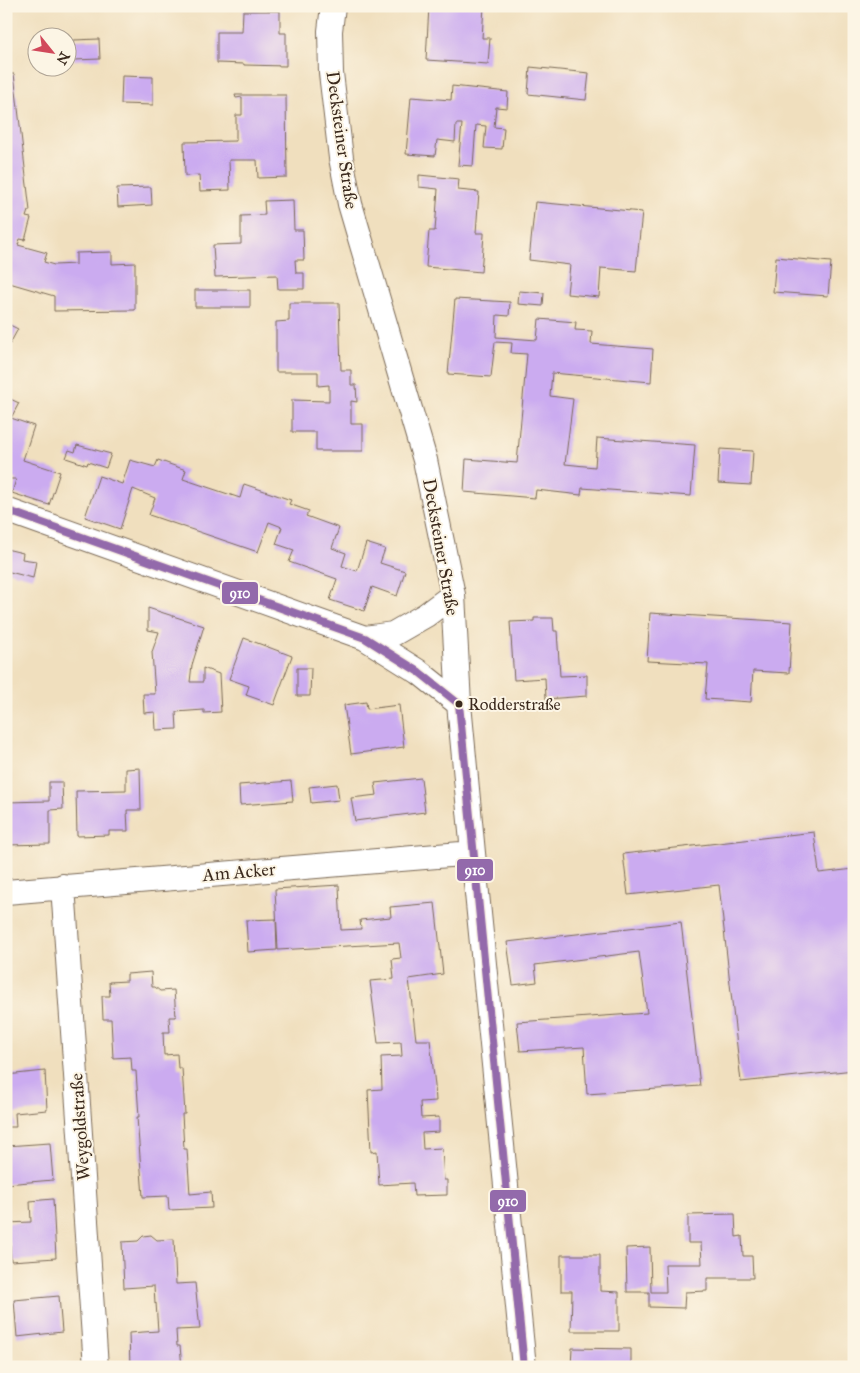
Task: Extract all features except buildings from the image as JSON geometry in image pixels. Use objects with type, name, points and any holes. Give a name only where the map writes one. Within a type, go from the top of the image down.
[{"type":"street","name":"Decksteiner Straße","points":[[333,6],[330,31],[331,74],[341,158],[350,204],[425,460],[453,595],[459,704],[524,1367]]},
{"type":"street","points":[[6,510],[365,638],[419,672],[459,704]]},
{"type":"street","points":[[365,638],[393,634],[426,615],[453,595]]},
{"type":"street","name":"Am Acker","points":[[6,892],[473,853]]},
{"type":"street","name":"Weygoldstraße","points":[[63,886],[96,1367]]},
{"type":"transit line","name":"910","points":[[6,510],[365,638],[419,672],[459,704]]},
{"type":"transit line","name":"910","points":[[459,704],[524,1367]]},
{"type":"place","name":"Rodderstraße","points":[[459,704]]}]
